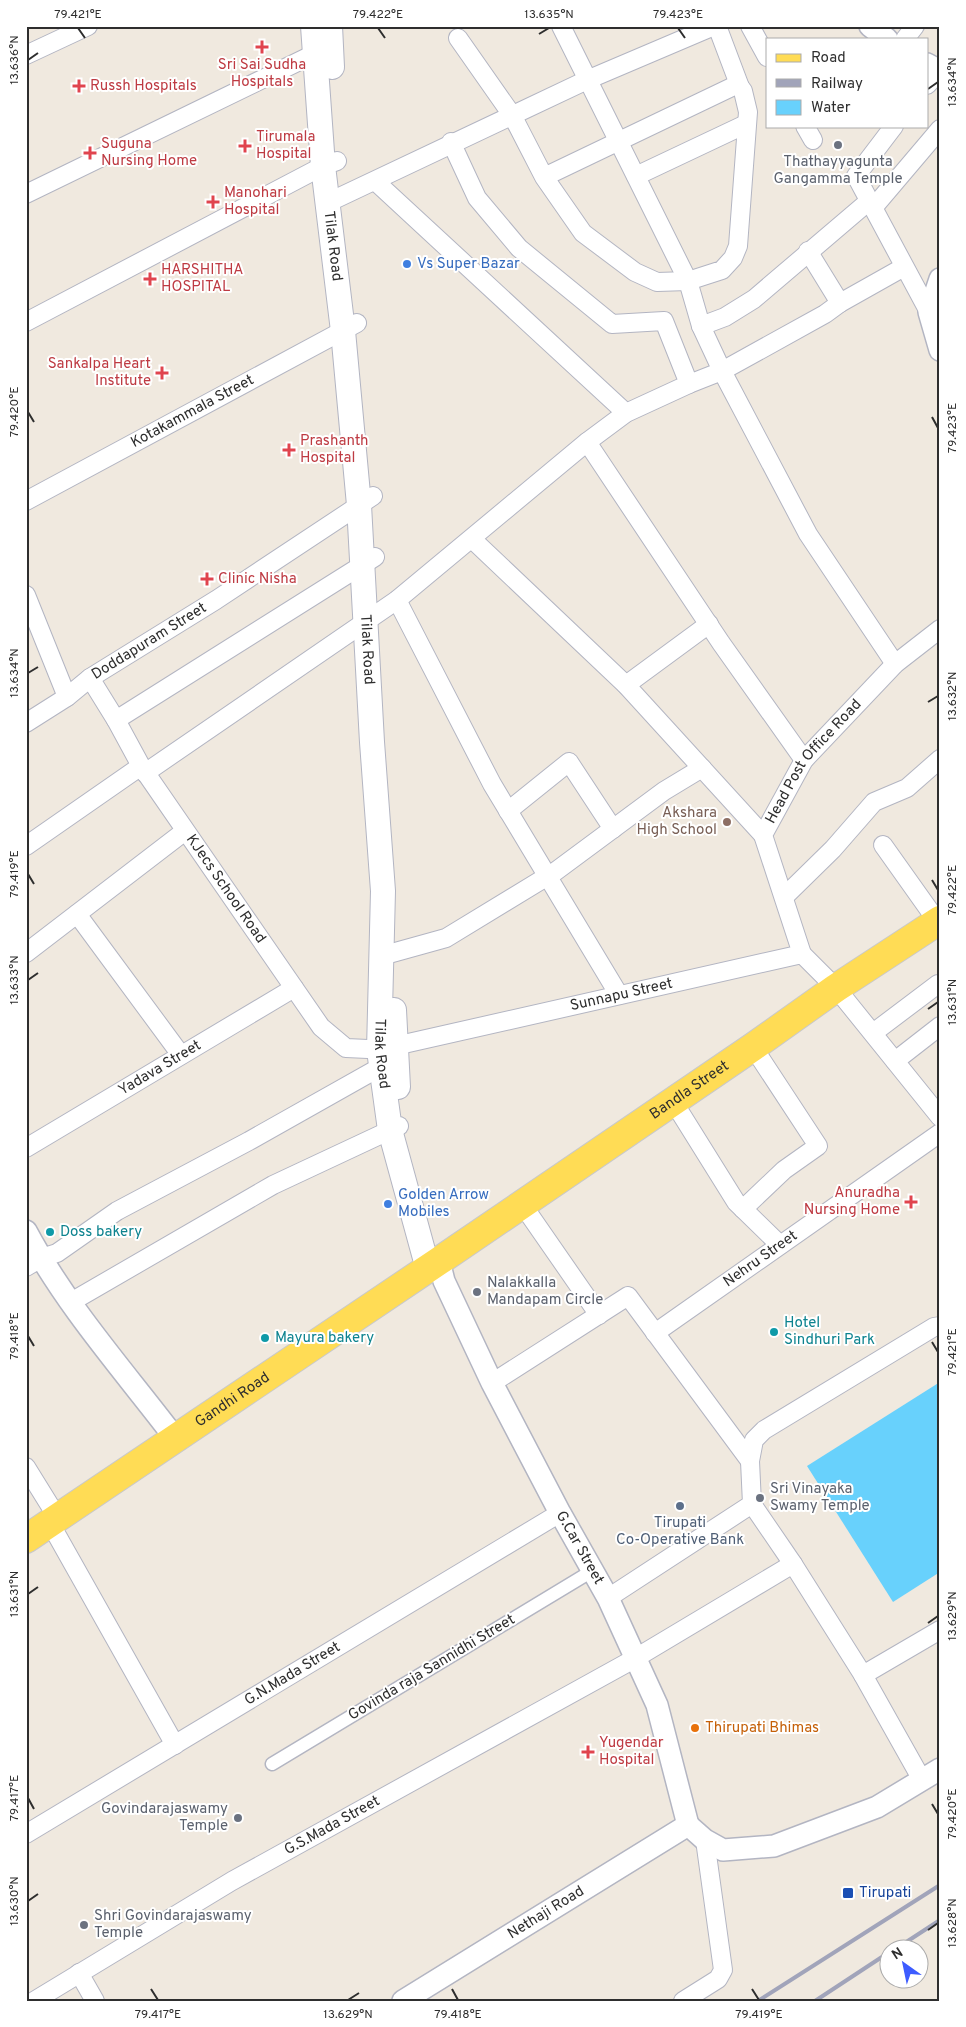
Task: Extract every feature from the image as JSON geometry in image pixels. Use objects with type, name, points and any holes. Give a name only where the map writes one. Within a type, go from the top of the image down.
[{"type":"main road","name":"Tilak Road","points":[[313,26],[350,327],[364,371],[366,501],[389,1054],[394,1128],[437,1271]]},
{"type":"main road","name":"Tilak Road","points":[[330,26],[330,164]]},
{"type":"main road","name":"Tilak Road","points":[[371,620],[392,953],[389,1054]]},
{"type":"main road","name":"Bandla Street","points":[[437,1271],[522,1204],[753,1047],[836,988],[938,921]]},
{"type":"main road","name":"Gandhi Road","points":[[26,1539],[175,1438],[437,1271]]},
{"type":"street","points":[[26,55],[88,26]]},
{"type":"street","points":[[561,26],[688,281],[702,326],[722,371],[808,534],[896,664]]},
{"type":"street","points":[[334,200],[452,142],[512,115],[587,80],[716,26],[743,91],[748,112],[738,246],[733,258],[722,270],[688,281],[657,282],[635,272],[583,233],[544,177],[512,115],[458,38]]},
{"type":"street","points":[[750,26],[766,55]]},
{"type":"street","points":[[906,38],[915,26]]},
{"type":"street","points":[[26,194],[316,53]]},
{"type":"street","points":[[928,65],[940,71],[928,85]]},
{"type":"street","points":[[544,177],[734,86],[740,87]]},
{"type":"street","points":[[636,176],[746,124]]},
{"type":"street","points":[[892,128],[856,176],[929,312],[940,350]]},
{"type":"street","points":[[702,326],[725,317],[754,299],[808,251],[871,205],[940,129]]},
{"type":"street","points":[[452,142],[477,198],[519,248],[612,324],[664,321],[689,384]]},
{"type":"street","points":[[26,322],[330,164]]},
{"type":"street","points":[[375,181],[626,413]]},
{"type":"street","points":[[808,251],[840,303]]},
{"type":"street","points":[[26,846],[371,620],[472,539],[587,442],[626,413],[722,371],[825,314],[840,303],[904,267]]},
{"type":"street","points":[[929,312],[940,279]]},
{"type":"street","name":"Kotakammala Street","points":[[26,501],[350,327]]},
{"type":"street","points":[[587,442],[709,624],[804,760]]},
{"type":"street","name":"Doddapuram Street","points":[[26,723],[67,697],[90,678],[216,600],[366,501]]},
{"type":"street","points":[[472,539],[626,685],[763,835]]},
{"type":"street","points":[[116,720],[369,561]]},
{"type":"street","points":[[26,595],[67,697]]},
{"type":"street","points":[[397,600],[492,784],[619,996]]},
{"type":"street","points":[[626,685],[709,624]]},
{"type":"street","name":"Head Post Office Road","points":[[802,954],[763,835],[804,760],[896,664],[940,629]]},
{"type":"street","name":"KJecs School Road","points":[[90,678],[143,769],[321,1027],[346,1048],[389,1054]]},
{"type":"street","points":[[784,897],[833,849],[874,802],[907,788],[940,759]]},
{"type":"street","points":[[508,811],[569,762],[613,829]]},
{"type":"street","points":[[392,953],[446,938],[548,876],[664,791],[702,768]]},
{"type":"street","points":[[26,953],[185,831]]},
{"type":"street","points":[[883,845],[938,921]]},
{"type":"street","points":[[77,914],[181,1055]]},
{"type":"street","points":[[802,954],[836,988],[940,1117]]},
{"type":"street","name":"Sunnapu Street","points":[[389,1054],[619,996],[802,954]]},
{"type":"street","points":[[872,1033],[938,984],[940,986]]},
{"type":"street","name":"Yadava Street","points":[[26,1148],[294,988]]},
{"type":"street","points":[[896,1061],[940,1026]]},
{"type":"street","points":[[743,1209],[784,1170],[818,1146],[753,1047]]},
{"type":"street","points":[[34,1263],[57,1253],[117,1211],[249,1141],[389,1054]]},
{"type":"street","points":[[673,1101],[736,1202],[780,1245]]},
{"type":"street","points":[[71,1302],[273,1185],[394,1128]]},
{"type":"street","name":"Nehru Street","points":[[655,1333],[940,1133]]},
{"type":"street","points":[[522,1204],[599,1315]]},
{"type":"street","points":[[26,1231],[34,1263],[71,1302],[175,1438]]},
{"type":"street","name":"G.Car Street","points":[[437,1271],[492,1383],[560,1514],[608,1598],[634,1659],[657,1705],[688,1825]]},
{"type":"street","points":[[492,1383],[628,1296],[750,1461]]},
{"type":"street","points":[[688,1825],[705,1840],[723,1850],[774,1846],[877,1807],[931,1774],[863,1675],[793,1564],[752,1504],[750,1461],[754,1440],[764,1430],[934,1327],[940,1326]]},
{"type":"street","points":[[26,1467],[175,1745]]},
{"type":"street","points":[[608,1598],[752,1504]]},
{"type":"street","name":"G.N.Mada Street","points":[[26,1834],[560,1514]]},
{"type":"street","name":"G.S.Mada Street","points":[[34,2001],[232,1881],[634,1659],[793,1564]]},
{"type":"street","name":"Govinda raja Sannidhi Street","points":[[272,1764],[592,1571]]},
{"type":"street","points":[[863,1675],[940,1630]]},
{"type":"street","name":"Nethaji Road","points":[[403,2001],[688,1825]]},
{"type":"street","points":[[683,2001],[718,1979],[723,1970],[705,1840]]},
{"type":"street","points":[[79,1974],[94,2001]]},
{"type":"water","points":[[940,1382],[940,1572],[893,1602],[807,1466]]},
{"type":"railway","points":[[758,2001],[940,1885]]},
{"type":"railway","points":[[909,1940],[940,1920]]},
{"type":"railway","points":[[815,2001],[878,1960]]},
{"type":"place","name":"Sri Sai Sudha Hospitals","points":[[262,47]]},
{"type":"place","name":"Russh Hospitals","points":[[79,86]]},
{"type":"place","name":"Thathayyagunta Gangamma Temple","points":[[838,145]]},
{"type":"place","name":"Tirumala Hospital","points":[[245,146]]},
{"type":"place","name":"Suguna Nursing Home","points":[[90,153]]},
{"type":"place","name":"Manohari Hospital","points":[[213,202]]},
{"type":"place","name":"Vs Super Bazar","points":[[407,264]]},
{"type":"place","name":"HARSHITHA HOSPITAL","points":[[150,279]]},
{"type":"place","name":"Sankalpa Heart Institute","points":[[162,373]]},
{"type":"place","name":"Prashanth Hospital","points":[[289,450]]},
{"type":"place","name":"Clinic Nisha","points":[[207,579]]},
{"type":"place","name":"Akshara High School","points":[[727,822]]},
{"type":"place","name":"Anuradha Nursing Home","points":[[911,1202]]},
{"type":"place","name":"Golden Arrow Mobiles","points":[[388,1204]]},
{"type":"place","name":"Doss bakery","points":[[50,1232]]},
{"type":"place","name":"Nalakkalla Mandapam Circle","points":[[477,1292]]},
{"type":"place","name":"Hotel Sindhuri Park","points":[[774,1332]]},
{"type":"place","name":"Mayura bakery","points":[[265,1338]]},
{"type":"place","name":"Sri Vinayaka Swamy Temple","points":[[760,1498]]},
{"type":"place","name":"Tirupati Co-Operative Bank","points":[[680,1506]]},
{"type":"place","name":"Thirupati Bhimas","points":[[695,1728]]},
{"type":"place","name":"Yugendar Hospital","points":[[588,1752]]},
{"type":"place","name":"Govindarajaswamy Temple","points":[[238,1818]]},
{"type":"place","name":"Tirupati","points":[[848,1893]]},
{"type":"place","name":"Shri Govindarajaswamy Temple","points":[[84,1925]]}]
